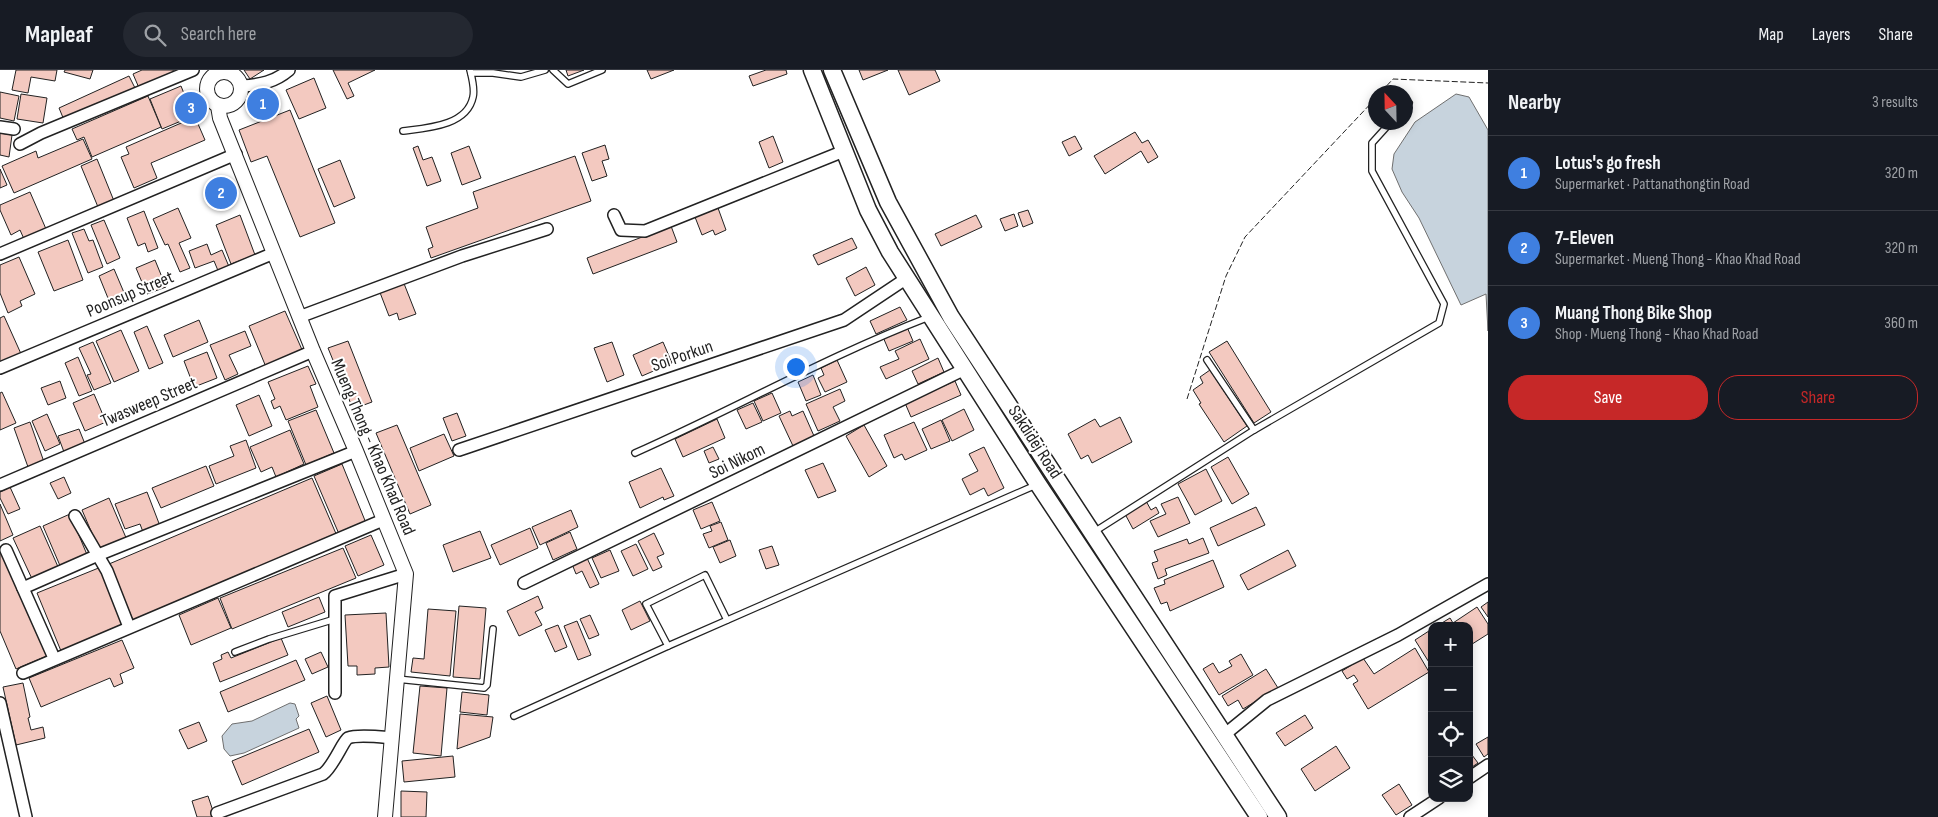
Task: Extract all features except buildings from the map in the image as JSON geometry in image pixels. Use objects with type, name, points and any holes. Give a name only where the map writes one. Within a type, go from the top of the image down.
[{"type":"main road","name":"Sakdidej Road","points":[[812,70],[868,210],[890,252],[1038,484],[1259,817]]},
{"type":"main road","points":[[832,70],[888,202],[951,317],[1278,817]]},
{"type":"street","points":[[20,144],[41,133],[193,70]]},
{"type":"street","points":[[242,86],[262,85],[282,76],[289,70]]},
{"type":"street","points":[[210,73],[230,73],[238,78],[242,86],[241,96],[235,103],[227,107],[218,106],[210,101],[206,92],[210,73]]},
{"type":"street","name":"Mueng Thong - Khao Khad Road","points":[[218,106],[220,118],[236,154],[312,351],[356,450],[406,574],[385,817]]},
{"type":"street","points":[[0,127],[14,129]]},
{"type":"street","points":[[614,215],[621,230],[645,231],[844,150]]},
{"type":"street","points":[[0,254],[236,154]]},
{"type":"street","points":[[299,317],[462,256],[547,229]]},
{"type":"street","name":"Poonsup Street","points":[[0,368],[274,253]]},
{"type":"street","name":"Soi Porkun","points":[[459,450],[844,320],[907,278]]},
{"type":"street","name":"Twasweep Street","points":[[0,485],[312,351]]},
{"type":"street","name":"Soi Nikom","points":[[524,583],[965,369]]},
{"type":"street","points":[[23,588],[356,450]]},
{"type":"street","points":[[75,516],[107,571],[129,627]]},
{"type":"street","points":[[22,673],[383,520]]},
{"type":"street","points":[[6,550],[54,658]]},
{"type":"street","points":[[336,693],[334,596],[406,574]]},
{"type":"street","points":[[1224,735],[1267,700],[1398,635],[1488,584]]},
{"type":"street","points":[[0,703],[26,817]]},
{"type":"street","points":[[217,813],[323,774],[332,765],[348,738],[392,738]]},
{"type":"street","points":[[1473,775],[1488,765]]},
{"type":"street","points":[[1410,817],[1432,802]]},
{"type":"lane","points":[[403,131],[446,123],[461,116],[471,104],[474,96],[471,72],[521,77],[545,70]]},
{"type":"lane","points":[[553,70],[568,84],[602,70]]},
{"type":"lane","points":[[1092,533],[1254,430],[1439,323],[1444,304],[1372,170],[1372,143],[1384,130]]},
{"type":"lane","points":[[635,453],[700,424],[877,337],[931,317]]},
{"type":"lane","points":[[1207,360],[1254,430]]},
{"type":"lane","points":[[514,716],[668,646],[1038,484]]},
{"type":"lane","points":[[668,646],[646,604],[705,575],[727,620]]},
{"type":"lane","points":[[235,652],[269,639],[335,619]]},
{"type":"lane","points":[[397,679],[484,688],[487,685],[493,629]]},
{"type":"shaded area","points":[[1456,94],[1469,97],[1488,130],[1488,331],[1486,294],[1461,305],[1419,218],[1402,192],[1392,169],[1394,154],[1410,130],[1413,130],[1415,122]]},
{"type":"shaded area","points":[[290,703],[295,704],[299,716],[296,719],[299,728],[244,753],[230,756],[224,749],[222,736],[232,724],[252,721]]},
{"type":"fence","points":[[1387,85],[1393,79],[1488,83]]},
{"type":"fence","points":[[1187,399],[1226,276],[1245,237],[1368,106]]},
{"type":"place","name":"Lotus's go fresh","points":[[263,104]]},
{"type":"place","name":"Muang Thong Bike Shop","points":[[191,108]]},
{"type":"place","name":"7-Eleven","points":[[221,193]]}]
